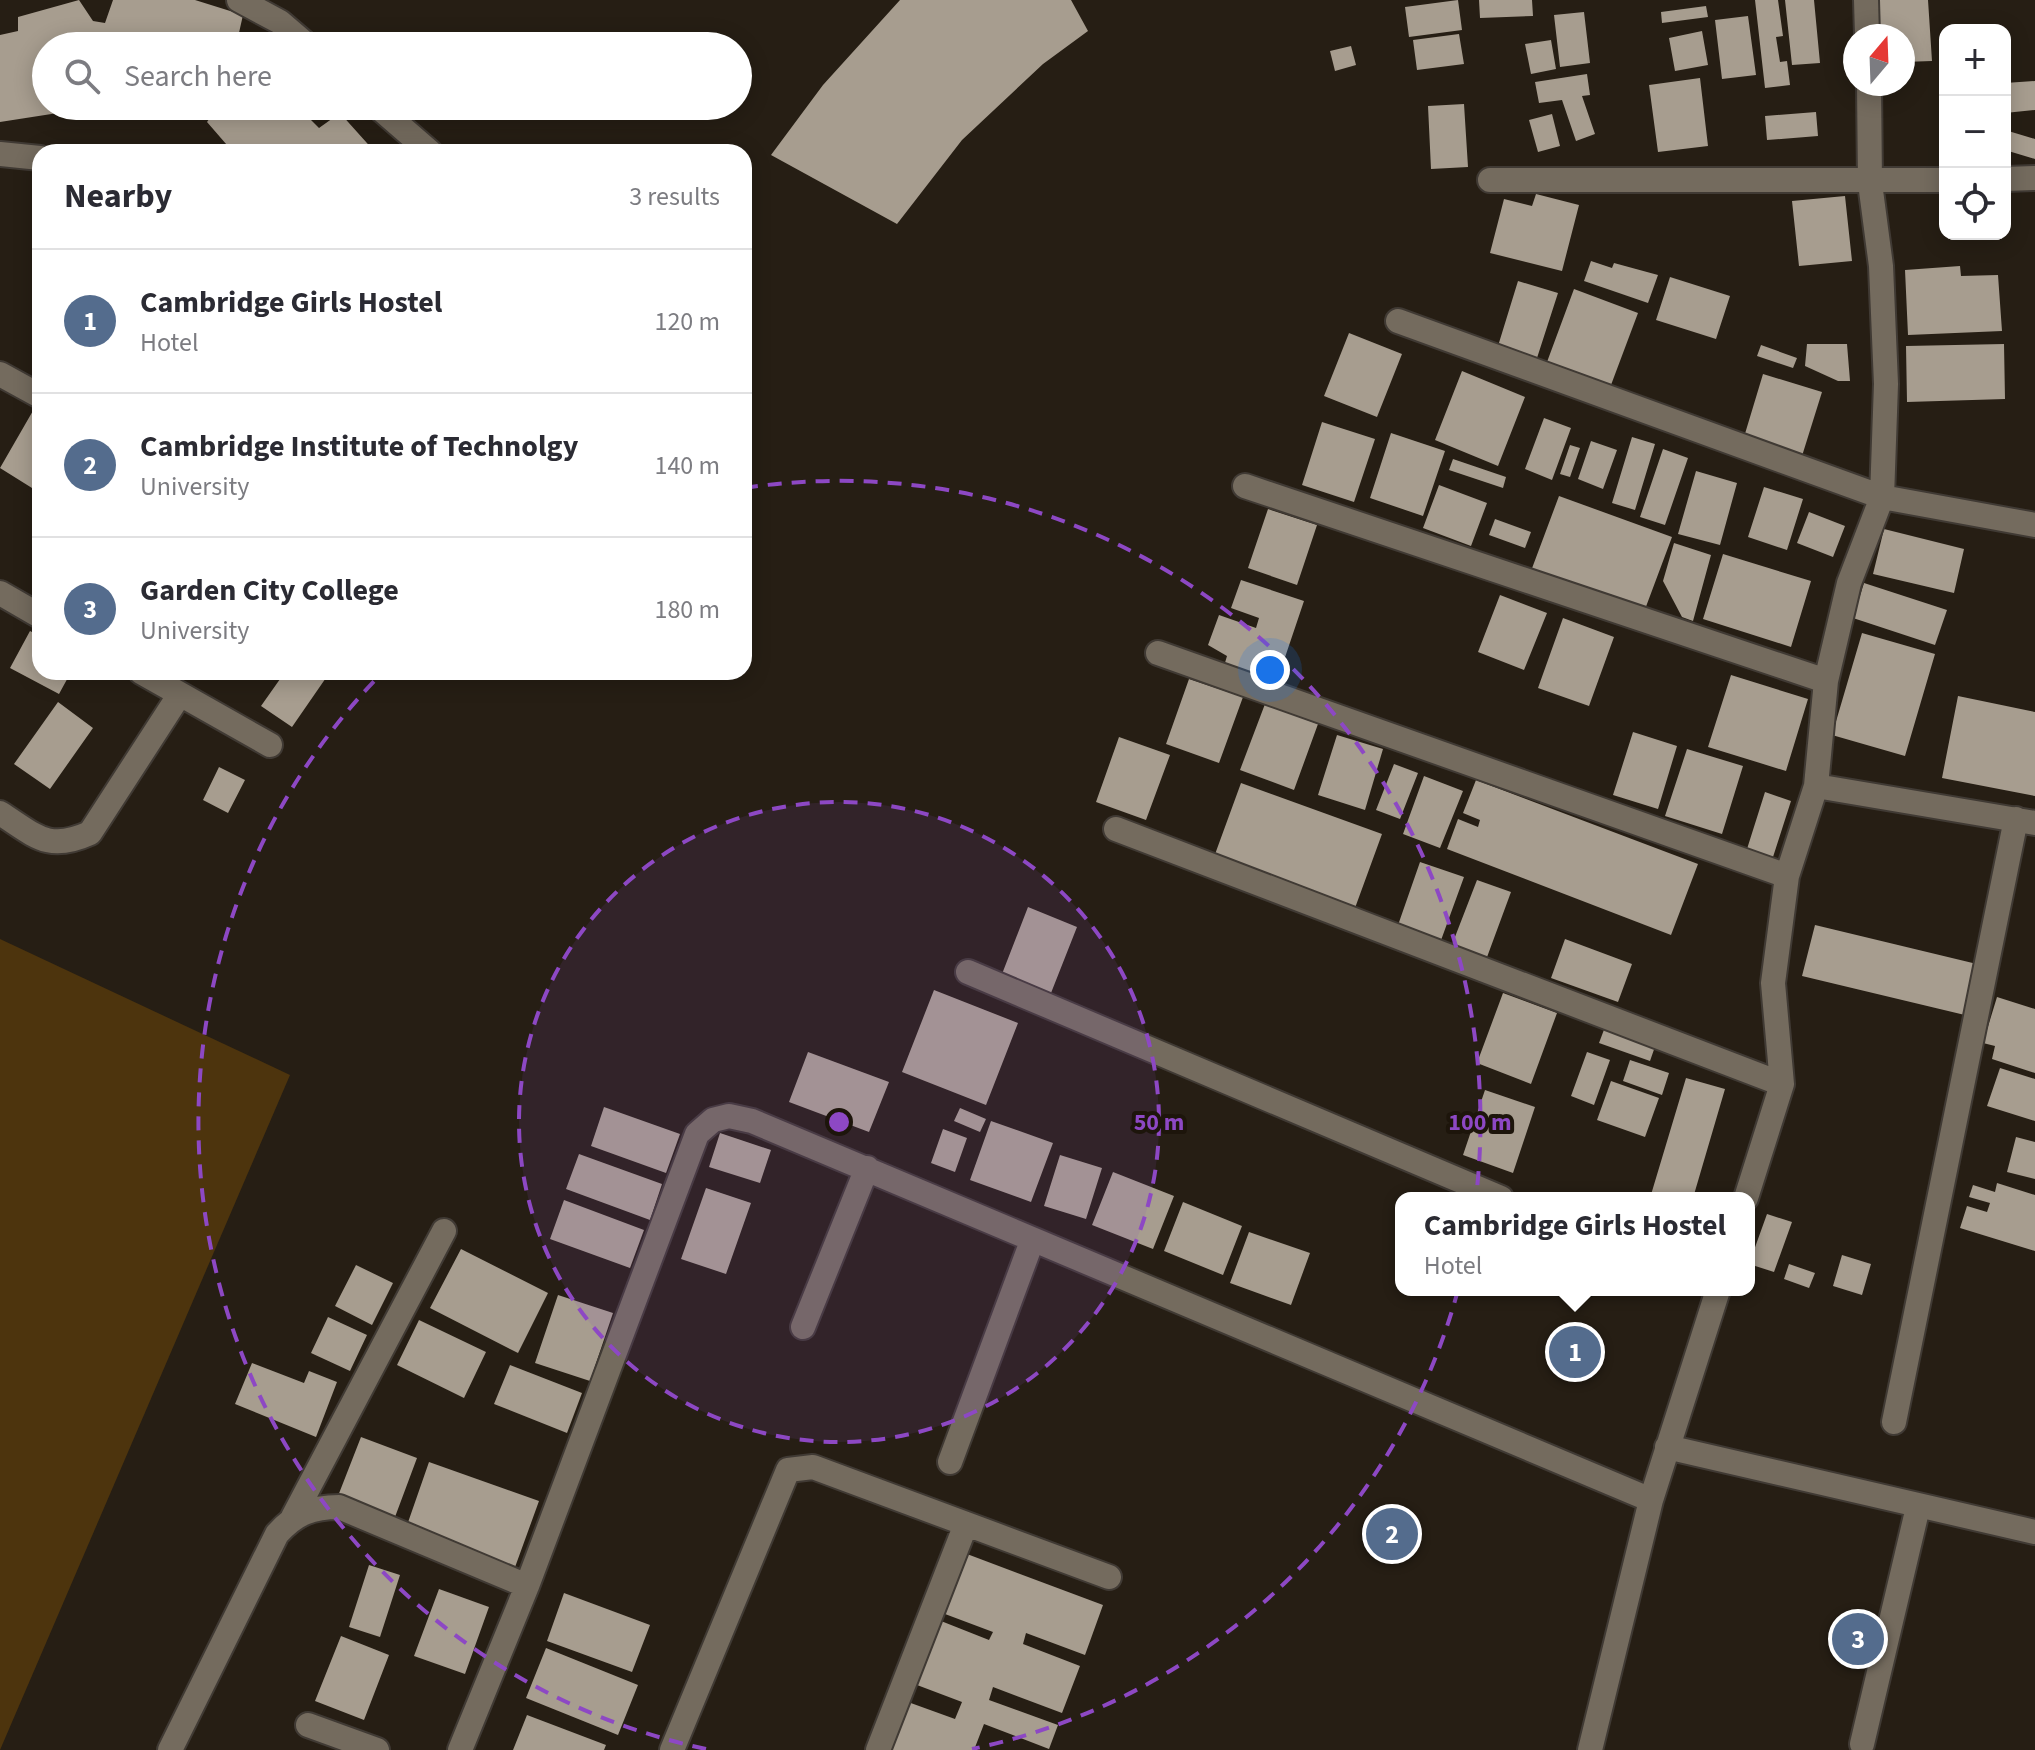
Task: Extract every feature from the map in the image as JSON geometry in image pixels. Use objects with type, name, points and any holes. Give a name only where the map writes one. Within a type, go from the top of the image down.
[{"type":"street","points":[[239,0],[280,22],[292,32]]},
{"type":"street","points":[[1866,0],[1867,24]]},
{"type":"street","points":[[1748,1192],[1782,1084],[1773,983],[1787,876],[1816,786],[1826,681],[1849,583],[1882,497],[1886,384],[1881,266],[1870,183],[1869,96]]},
{"type":"street","points":[[393,120],[421,144]]},
{"type":"street","points":[[0,154],[32,157]]},
{"type":"street","points":[[2011,179],[2035,178]]},
{"type":"street","points":[[1490,180],[1870,183],[1939,180]]},
{"type":"street","points":[[1398,321],[1882,497],[2035,525]]},
{"type":"street","points":[[0,374],[32,392]]},
{"type":"street","points":[[1245,486],[1826,681]]},
{"type":"street","points":[[0,593],[32,611]]},
{"type":"street","points":[[1158,653],[1787,876]]},
{"type":"street","points":[[155,680],[270,745]]},
{"type":"street","points":[[0,813],[39,838],[66,843],[90,833],[180,694]]},
{"type":"street","points":[[1816,786],[2026,821],[1894,1422]]},
{"type":"street","points":[[1116,829],[1782,1084]]},
{"type":"street","points":[[968,972],[1487,1192]]},
{"type":"street","points":[[460,1750],[527,1586],[697,1134],[713,1120],[729,1116],[752,1121],[867,1168],[1032,1241],[1651,1500]]},
{"type":"street","points":[[803,1327],[867,1168]]},
{"type":"street","points":[[170,1750],[277,1534],[293,1517],[444,1231]]},
{"type":"street","points":[[950,1462],[1032,1241]]},
{"type":"street","points":[[1590,1750],[1651,1500],[1716,1296]]},
{"type":"street","points":[[1667,1447],[2035,1532]]},
{"type":"street","points":[[672,1750],[788,1470],[813,1467],[1109,1577]]},
{"type":"street","points":[[293,1517],[318,1507],[339,1507],[527,1586]]},
{"type":"street","points":[[1862,1744],[1918,1507]]},
{"type":"street","points":[[878,1750],[966,1524]]},
{"type":"street","points":[[308,1725],[377,1750]]},
{"type":"shaded area","points":[[0,939],[290,1075],[0,1750]]},
{"type":"building","points":[[79,0],[93,21],[105,23],[113,0],[195,0],[243,15],[239,32],[32,32],[32,117],[0,122],[0,35],[18,31],[18,17]]},
{"type":"building","points":[[900,0],[1071,0],[1088,31],[1043,64],[962,140],[897,224],[771,155],[823,85]]},
{"type":"building","points":[[1458,0],[1462,30],[1409,37],[1405,7]]},
{"type":"building","points":[[1479,0],[1532,0],[1533,16],[1480,18]]},
{"type":"building","points":[[1755,0],[1778,0],[1783,36],[1776,37],[1780,62],[1787,61],[1790,85],[1765,88]]},
{"type":"building","points":[[1785,0],[1814,0],[1820,63],[1792,65]]},
{"type":"building","points":[[1873,0],[1928,0],[1932,61],[1915,62],[1915,24],[1874,24]]},
{"type":"building","points":[[1706,6],[1708,17],[1662,23],[1661,12]]},
{"type":"building","points":[[1584,12],[1590,63],[1560,67],[1554,15]]},
{"type":"building","points":[[1748,16],[1756,75],[1722,79],[1715,20]]},
{"type":"building","points":[[1702,31],[1708,65],[1675,71],[1669,38]]},
{"type":"building","points":[[1459,34],[1464,64],[1417,70],[1413,40]]},
{"type":"building","points":[[1551,40],[1556,69],[1531,74],[1525,44]]},
{"type":"building","points":[[1351,46],[1356,65],[1335,71],[1330,51]]},
{"type":"building","points":[[1587,74],[1590,95],[1582,96],[1595,134],[1576,141],[1562,100],[1539,103],[1535,82]]},
{"type":"building","points":[[1700,78],[1708,146],[1658,152],[1649,85]]},
{"type":"building","points":[[2035,81],[2035,110],[2011,112],[2011,83]]},
{"type":"building","points":[[1464,104],[1468,167],[1431,169],[1428,106]]},
{"type":"building","points":[[1816,112],[1818,136],[1767,140],[1765,116]]},
{"type":"building","points":[[1552,114],[1560,146],[1538,152],[1529,120]]},
{"type":"building","points":[[311,120],[319,128],[330,120],[346,120],[368,144],[226,144],[207,122]]},
{"type":"building","points":[[2011,132],[2035,139],[2035,159],[2011,152]]},
{"type":"building","points":[[1536,194],[1579,205],[1562,271],[1490,253],[1504,199],[1532,206]]},
{"type":"building","points":[[1845,196],[1852,261],[1799,266],[1792,201]]},
{"type":"building","points":[[1591,261],[1612,268],[1614,263],[1658,275],[1648,303],[1584,281]]},
{"type":"building","points":[[1960,266],[1961,276],[1998,275],[2002,331],[1908,335],[1905,270]]},
{"type":"building","points":[[1670,277],[1730,296],[1716,339],[1656,320]]},
{"type":"building","points":[[1518,281],[1558,293],[1537,358],[1498,346]]},
{"type":"building","points":[[1574,289],[1638,313],[1611,385],[1547,362]]},
{"type":"building","points":[[1349,333],[1402,354],[1377,417],[1324,396]]},
{"type":"building","points":[[1807,344],[1847,344],[1850,381],[1838,381],[1805,366]]},
{"type":"building","points":[[2004,344],[2005,399],[1907,402],[1906,346]]},
{"type":"building","points":[[1761,345],[1797,358],[1793,368],[1757,356]]},
{"type":"building","points":[[1462,371],[1525,397],[1498,466],[1435,440]]},
{"type":"building","points":[[1763,374],[1822,392],[1802,456],[1744,437]]},
{"type":"building","points":[[32,412],[32,488],[0,468]]},
{"type":"building","points":[[1544,418],[1571,428],[1552,480],[1525,469]]},
{"type":"building","points":[[1322,422],[1375,439],[1354,502],[1302,485]]},
{"type":"building","points":[[1391,433],[1445,451],[1423,516],[1370,498]]},
{"type":"building","points":[[1632,437],[1655,444],[1635,510],[1612,503]]},
{"type":"building","points":[[1591,441],[1617,450],[1603,489],[1578,479]]},
{"type":"building","points":[[1570,445],[1580,448],[1570,477],[1560,474]]},
{"type":"building","points":[[1663,449],[1688,458],[1665,525],[1640,517]]},
{"type":"building","points":[[1453,459],[1506,477],[1503,488],[1449,470]]},
{"type":"building","points":[[1696,471],[1737,483],[1720,545],[1678,534]]},
{"type":"building","points":[[1439,485],[1487,503],[1471,546],[1423,528]]},
{"type":"building","points":[[1764,487],[1803,499],[1787,550],[1748,537]]},
{"type":"building","points":[[1559,496],[1672,537],[1644,612],[1531,571]]},
{"type":"building","points":[[1268,509],[1317,525],[1297,585],[1248,568]]},
{"type":"building","points":[[1809,512],[1845,526],[1833,557],[1797,543]]},
{"type":"building","points":[[1495,519],[1531,532],[1525,548],[1489,535]]},
{"type":"building","points":[[1884,529],[1964,549],[1954,593],[1873,574]]},
{"type":"building","points":[[1674,543],[1711,555],[1693,621],[1682,617],[1663,581]]},
{"type":"building","points":[[1723,554],[1811,581],[1791,647],[1703,619]]},
{"type":"building","points":[[1241,580],[1304,601],[1276,684],[1224,666],[1227,656],[1208,645],[1219,615],[1256,628],[1259,618],[1231,608]]},
{"type":"building","points":[[1864,583],[1947,610],[1935,645],[1853,618]]},
{"type":"building","points":[[1500,595],[1547,613],[1524,670],[1478,652]]},
{"type":"building","points":[[1563,618],[1614,637],[1589,706],[1538,688]]},
{"type":"building","points":[[30,631],[32,632],[32,680],[10,668]]},
{"type":"building","points":[[1862,633],[1935,654],[1905,756],[1832,735]]},
{"type":"building","points":[[1731,675],[1808,699],[1786,771],[1708,747]]},
{"type":"building","points":[[1189,679],[1243,697],[1219,763],[1166,744]]},
{"type":"building","points":[[33,680],[67,680],[59,694]]},
{"type":"building","points":[[279,680],[324,680],[292,727],[261,706]]},
{"type":"building","points":[[1958,696],[2035,712],[2035,796],[1942,778]]},
{"type":"building","points":[[58,702],[93,728],[50,789],[14,764]]},
{"type":"building","points":[[1265,704],[1318,724],[1294,790],[1240,770]]},
{"type":"building","points":[[1633,732],[1677,746],[1658,809],[1613,795]]},
{"type":"building","points":[[1337,735],[1383,749],[1365,810],[1318,795]]},
{"type":"building","points":[[1119,737],[1170,755],[1146,820],[1096,802]]},
{"type":"building","points":[[1687,749],[1743,766],[1722,834],[1665,816]]},
{"type":"building","points":[[1394,764],[1418,773],[1400,819],[1376,810]]},
{"type":"building","points":[[219,767],[245,780],[228,813],[203,800]]},
{"type":"building","points":[[1424,776],[1463,791],[1440,848],[1403,834]]},
{"type":"building","points":[[1476,780],[1698,864],[1671,935],[1447,849],[1458,819],[1478,827],[1480,820],[1463,813]]},
{"type":"building","points":[[1241,783],[1382,834],[1355,908],[1214,857]]},
{"type":"building","points":[[1765,792],[1791,801],[1773,857],[1747,849]]},
{"type":"building","points":[[1420,862],[1464,877],[1440,943],[1397,928]]},
{"type":"building","points":[[1477,880],[1511,892],[1483,968],[1448,955]]},
{"type":"building","points":[[1028,907],[1077,927],[1051,993],[1002,974]]},
{"type":"building","points":[[1815,925],[1981,965],[1969,1016],[1802,976]]},
{"type":"building","points":[[1565,939],[1632,964],[1618,1002],[1551,978]]},
{"type":"building","points":[[934,990],[1018,1023],[986,1105],[902,1072]]},
{"type":"building","points":[[1503,993],[1557,1013],[1531,1084],[1477,1063]]},
{"type":"building","points":[[1997,997],[2035,1009],[2035,1073],[1992,1059],[1995,1046],[1983,1043]]},
{"type":"building","points":[[1608,1019],[1658,1038],[1650,1061],[1599,1043]]},
{"type":"building","points":[[808,1052],[889,1082],[869,1132],[789,1102]]},
{"type":"building","points":[[1587,1052],[1610,1060],[1594,1105],[1571,1096]]},
{"type":"building","points":[[1630,1060],[1669,1073],[1662,1095],[1623,1081]]},
{"type":"building","points":[[2000,1068],[2035,1079],[2035,1121],[1987,1106]]},
{"type":"building","points":[[1686,1078],[1725,1089],[1695,1192],[1652,1192]]},
{"type":"building","points":[[1611,1081],[1659,1098],[1645,1137],[1597,1120]]},
{"type":"building","points":[[1485,1090],[1535,1107],[1513,1173],[1463,1155]]},
{"type":"building","points":[[604,1107],[680,1134],[666,1173],[591,1146]]},
{"type":"building","points":[[960,1108],[986,1119],[980,1132],[954,1121]]},
{"type":"building","points":[[991,1121],[1053,1143],[1031,1202],[970,1180]]},
{"type":"building","points":[[943,1129],[967,1138],[955,1172],[931,1163]]},
{"type":"building","points":[[720,1133],[771,1150],[760,1183],[709,1167]]},
{"type":"building","points":[[2016,1137],[2035,1142],[2035,1179],[2007,1172]]},
{"type":"building","points":[[579,1154],[662,1184],[650,1220],[566,1189]]},
{"type":"building","points":[[1060,1155],[1102,1168],[1086,1219],[1044,1206]]},
{"type":"building","points":[[1113,1172],[1174,1196],[1153,1249],[1092,1225]]},
{"type":"building","points":[[1997,1183],[2035,1195],[2035,1251],[1960,1228],[1967,1206],[1987,1212],[1990,1203],[1969,1197],[1973,1185],[1995,1192]]},
{"type":"building","points":[[706,1188],[751,1203],[726,1274],[681,1259]]},
{"type":"building","points":[[564,1200],[644,1230],[630,1268],[550,1239]]},
{"type":"building","points":[[1183,1202],[1242,1226],[1223,1275],[1164,1251]]},
{"type":"building","points":[[1767,1214],[1792,1222],[1774,1272],[1755,1266],[1755,1247]]},
{"type":"building","points":[[1249,1232],[1310,1253],[1291,1305],[1230,1283]]},
{"type":"building","points":[[461,1249],[548,1293],[518,1353],[430,1308]]},
{"type":"building","points":[[1842,1255],[1871,1264],[1862,1295],[1833,1286]]},
{"type":"building","points":[[1789,1264],[1815,1273],[1809,1288],[1784,1279]]},
{"type":"building","points":[[356,1265],[393,1283],[372,1325],[335,1306]]},
{"type":"building","points":[[558,1295],[613,1313],[590,1381],[535,1363]]},
{"type":"building","points":[[328,1317],[367,1335],[350,1371],[311,1353]]},
{"type":"building","points":[[419,1320],[486,1352],[464,1398],[397,1365]]},
{"type":"building","points":[[252,1363],[304,1383],[309,1371],[337,1382],[316,1437],[235,1404]]},
{"type":"building","points":[[510,1365],[582,1393],[567,1433],[494,1404]]},
{"type":"building","points":[[361,1437],[417,1458],[395,1517],[338,1496]]},
{"type":"building","points":[[429,1462],[539,1501],[514,1570],[405,1531]]},
{"type":"building","points":[[967,1554],[1103,1605],[1085,1655],[1026,1633],[1023,1644],[1080,1666],[1062,1713],[993,1687],[989,1700],[1058,1725],[1049,1749],[984,1724],[974,1750],[890,1750],[908,1702],[955,1719],[962,1702],[917,1685],[941,1621],[989,1640],[993,1632],[945,1614]]},
{"type":"building","points":[[369,1565],[400,1575],[380,1637],[349,1627]]},
{"type":"building","points":[[439,1589],[489,1607],[465,1674],[414,1656]]},
{"type":"building","points":[[564,1593],[650,1625],[632,1672],[547,1641]]},
{"type":"building","points":[[341,1636],[389,1655],[364,1720],[315,1701]]},
{"type":"building","points":[[546,1648],[638,1685],[618,1735],[526,1698]]},
{"type":"building","points":[[527,1715],[606,1745],[604,1750],[513,1750]]},
{"type":"place","name":"Cambridge Girls Hostel","points":[[1575,1352]]},
{"type":"place","name":"Cambridge Institute of Technolgy","points":[[1392,1534]]},
{"type":"place","name":"Garden City College","points":[[1858,1639]]}]
